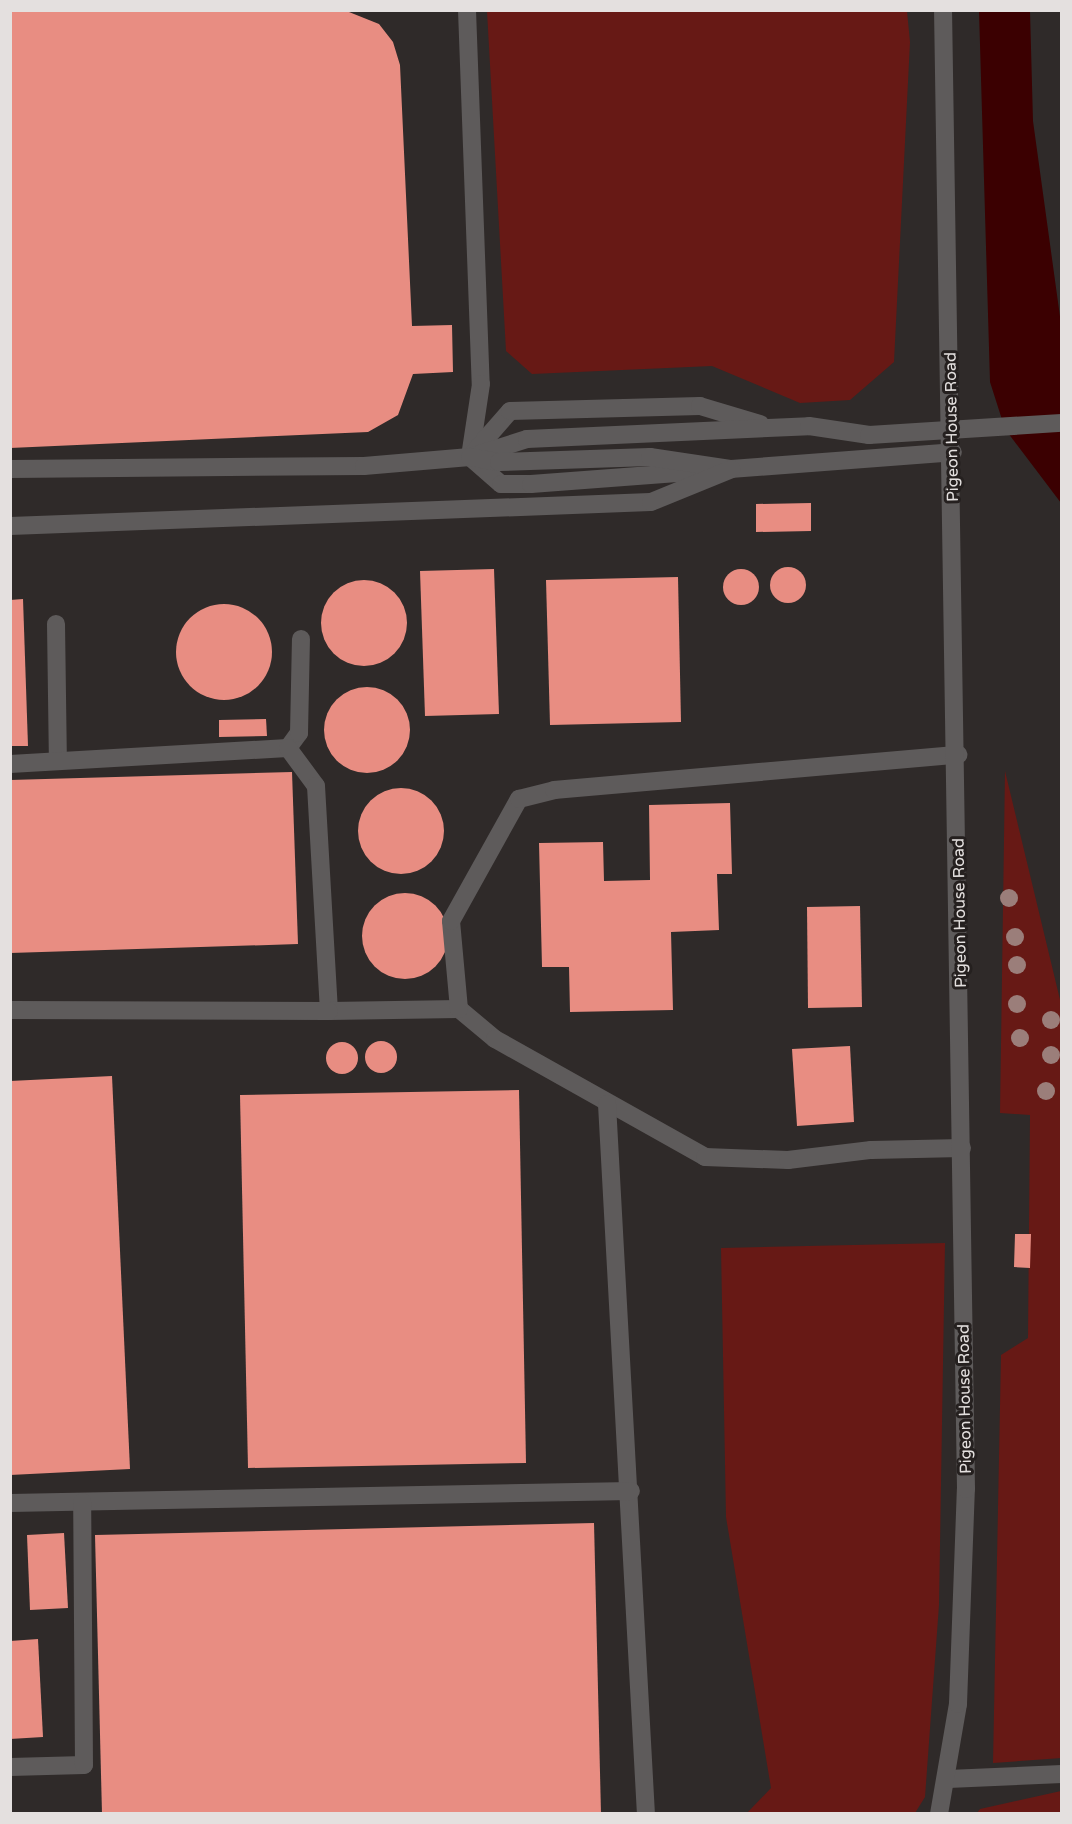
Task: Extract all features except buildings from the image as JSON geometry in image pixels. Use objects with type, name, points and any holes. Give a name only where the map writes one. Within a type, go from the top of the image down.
[{"type":"street","points":[[467,10],[481,384],[470,457]]},
{"type":"street","name":"Pigeon House Road","points":[[939,1814],[948,1779],[958,1704],[966,1489],[953,427],[943,10]]},
{"type":"street","points":[[470,457],[510,411],[700,406],[773,428]]},
{"type":"street","points":[[470,457],[498,444],[603,436],[809,426],[869,435],[953,427],[1062,423]]},
{"type":"street","points":[[470,457],[501,484],[531,484],[623,479],[953,452]]},
{"type":"street","points":[[10,469],[364,466],[470,457],[530,461],[622,457],[732,469]]},
{"type":"street","points":[[10,526],[651,502],[732,469]]},
{"type":"street","points":[[56,624],[58,761]]},
{"type":"street","points":[[288,748],[299,733],[301,639]]},
{"type":"street","points":[[10,764],[288,748]]},
{"type":"street","points":[[288,748],[316,786],[329,1011]]},
{"type":"street","points":[[459,1009],[451,921],[519,799],[554,790],[958,755]]},
{"type":"street","points":[[10,1010],[459,1009],[495,1039],[607,1104],[705,1157],[789,1160],[871,1150],[962,1148]]},
{"type":"street","points":[[607,1104],[631,1491],[646,1814]]},
{"type":"street","points":[[10,1503],[631,1491]]},
{"type":"street","points":[[10,1767],[84,1765],[82,1502]]},
{"type":"street","points":[[948,1779],[1062,1774]]},
{"type":"shaded area","points":[[487,11],[907,11],[910,42],[894,362],[850,400],[800,403],[712,366],[532,374],[506,351]]},
{"type":"shaded area","points":[[979,11],[1030,11],[1033,121],[1062,331],[1061,503],[1005,429],[990,382]]},
{"type":"shaded area","points":[[1005,771],[1062,1008],[1062,1758],[993,1763],[1001,1355],[1028,1338],[1030,1115],[1000,1113]]},
{"type":"shaded area","points":[[945,1243],[939,1605],[925,1797],[915,1813],[747,1813],[771,1788],[726,1517],[721,1248]]},
{"type":"shaded area","points":[[1061,1791],[1061,1813],[977,1813],[980,1809]]}]
